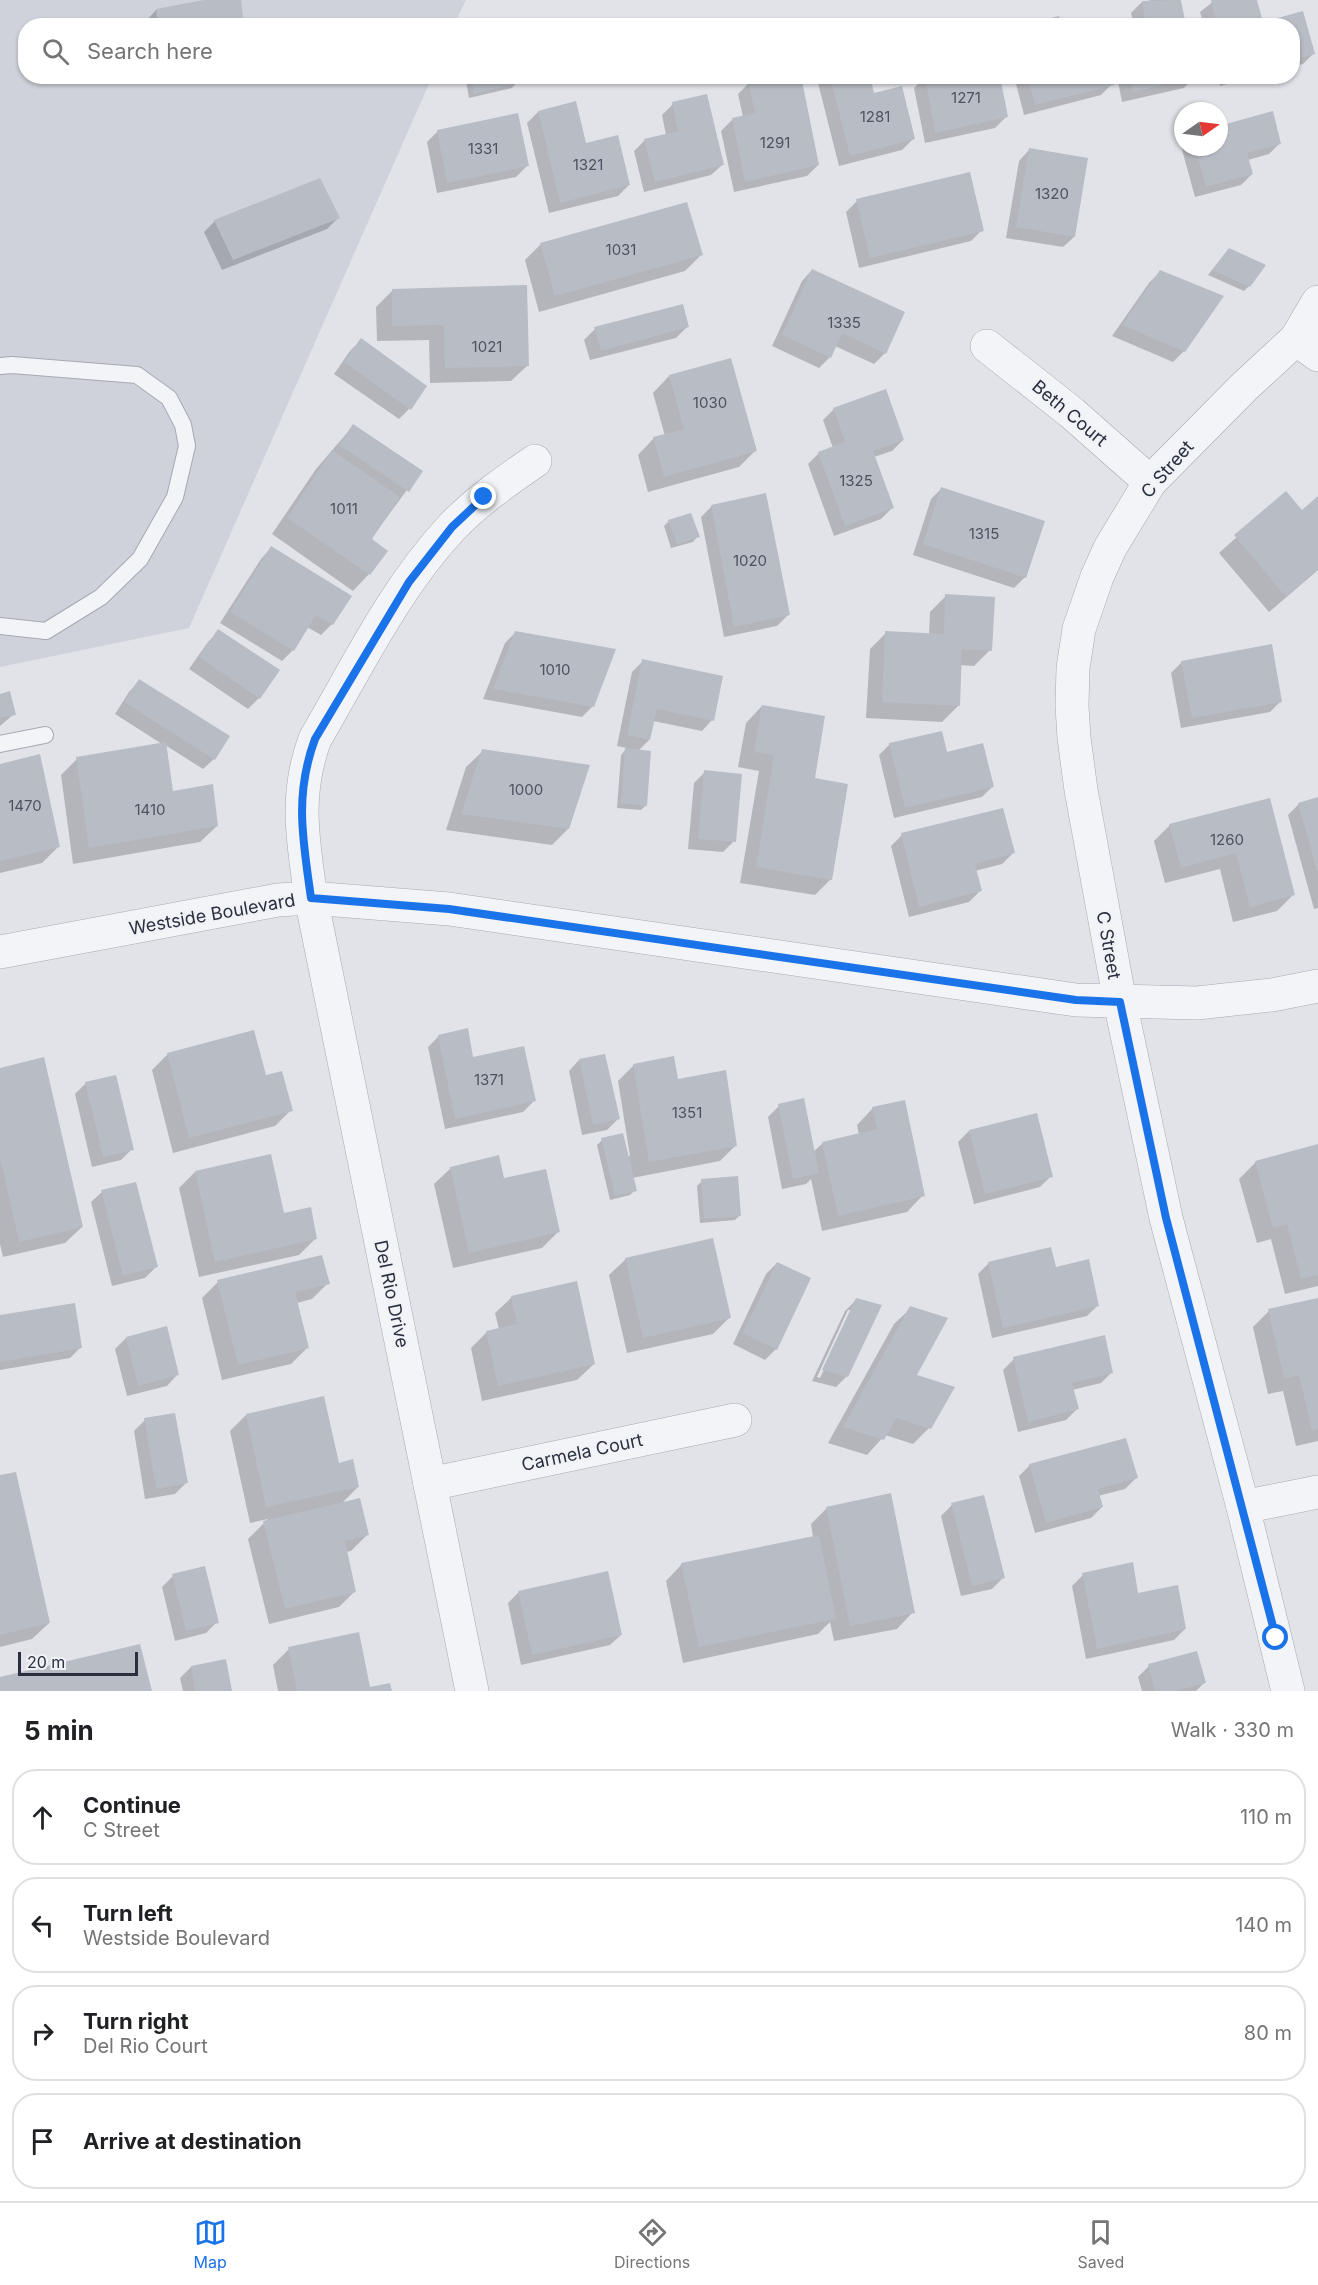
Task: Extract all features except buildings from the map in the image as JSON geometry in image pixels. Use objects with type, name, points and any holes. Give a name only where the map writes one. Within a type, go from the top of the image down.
[{"type":"street","name":"C Street","points":[[1288,1691],[1243,1507],[1166,1218],[1120,1002],[1074,738],[1072,706],[1079,629],[1110,548],[1150,483],[1244,387],[1307,347],[1318,302]]},
{"type":"street","name":"Beth Court","points":[[987,346],[1072,413],[1150,483]]},
{"type":"street","name":"Del Rio Drive","points":[[472,1691],[311,898],[301,829],[301,802],[307,760],[315,739],[403,591],[452,527],[484,497],[535,460]]},
{"type":"street","name":"Westside Boulevard","points":[[0,952],[278,900],[311,898],[449,909],[1064,998],[1120,1002],[1197,1003],[1272,995],[1318,986]]},
{"type":"street","name":"Carmela Court","points":[[430,1484],[735,1420]]},
{"type":"street","points":[[1243,1507],[1318,1492]]},
{"type":"lane","points":[[0,366],[137,375],[169,398],[183,425],[187,446],[176,497],[140,559],[101,597],[45,631],[0,626]]},
{"type":"lane","points":[[0,744],[45,735]]},
{"type":"shaded area","points":[[0,0],[466,0],[457,18],[18,18],[18,84],[429,84],[189,628],[0,667]]},
{"type":"route","points":[[484,497],[452,527],[409,582],[315,739],[307,760],[301,802],[301,829],[311,898],[449,909],[1076,1000],[1120,1002],[1166,1218],[1276,1638]]}]
